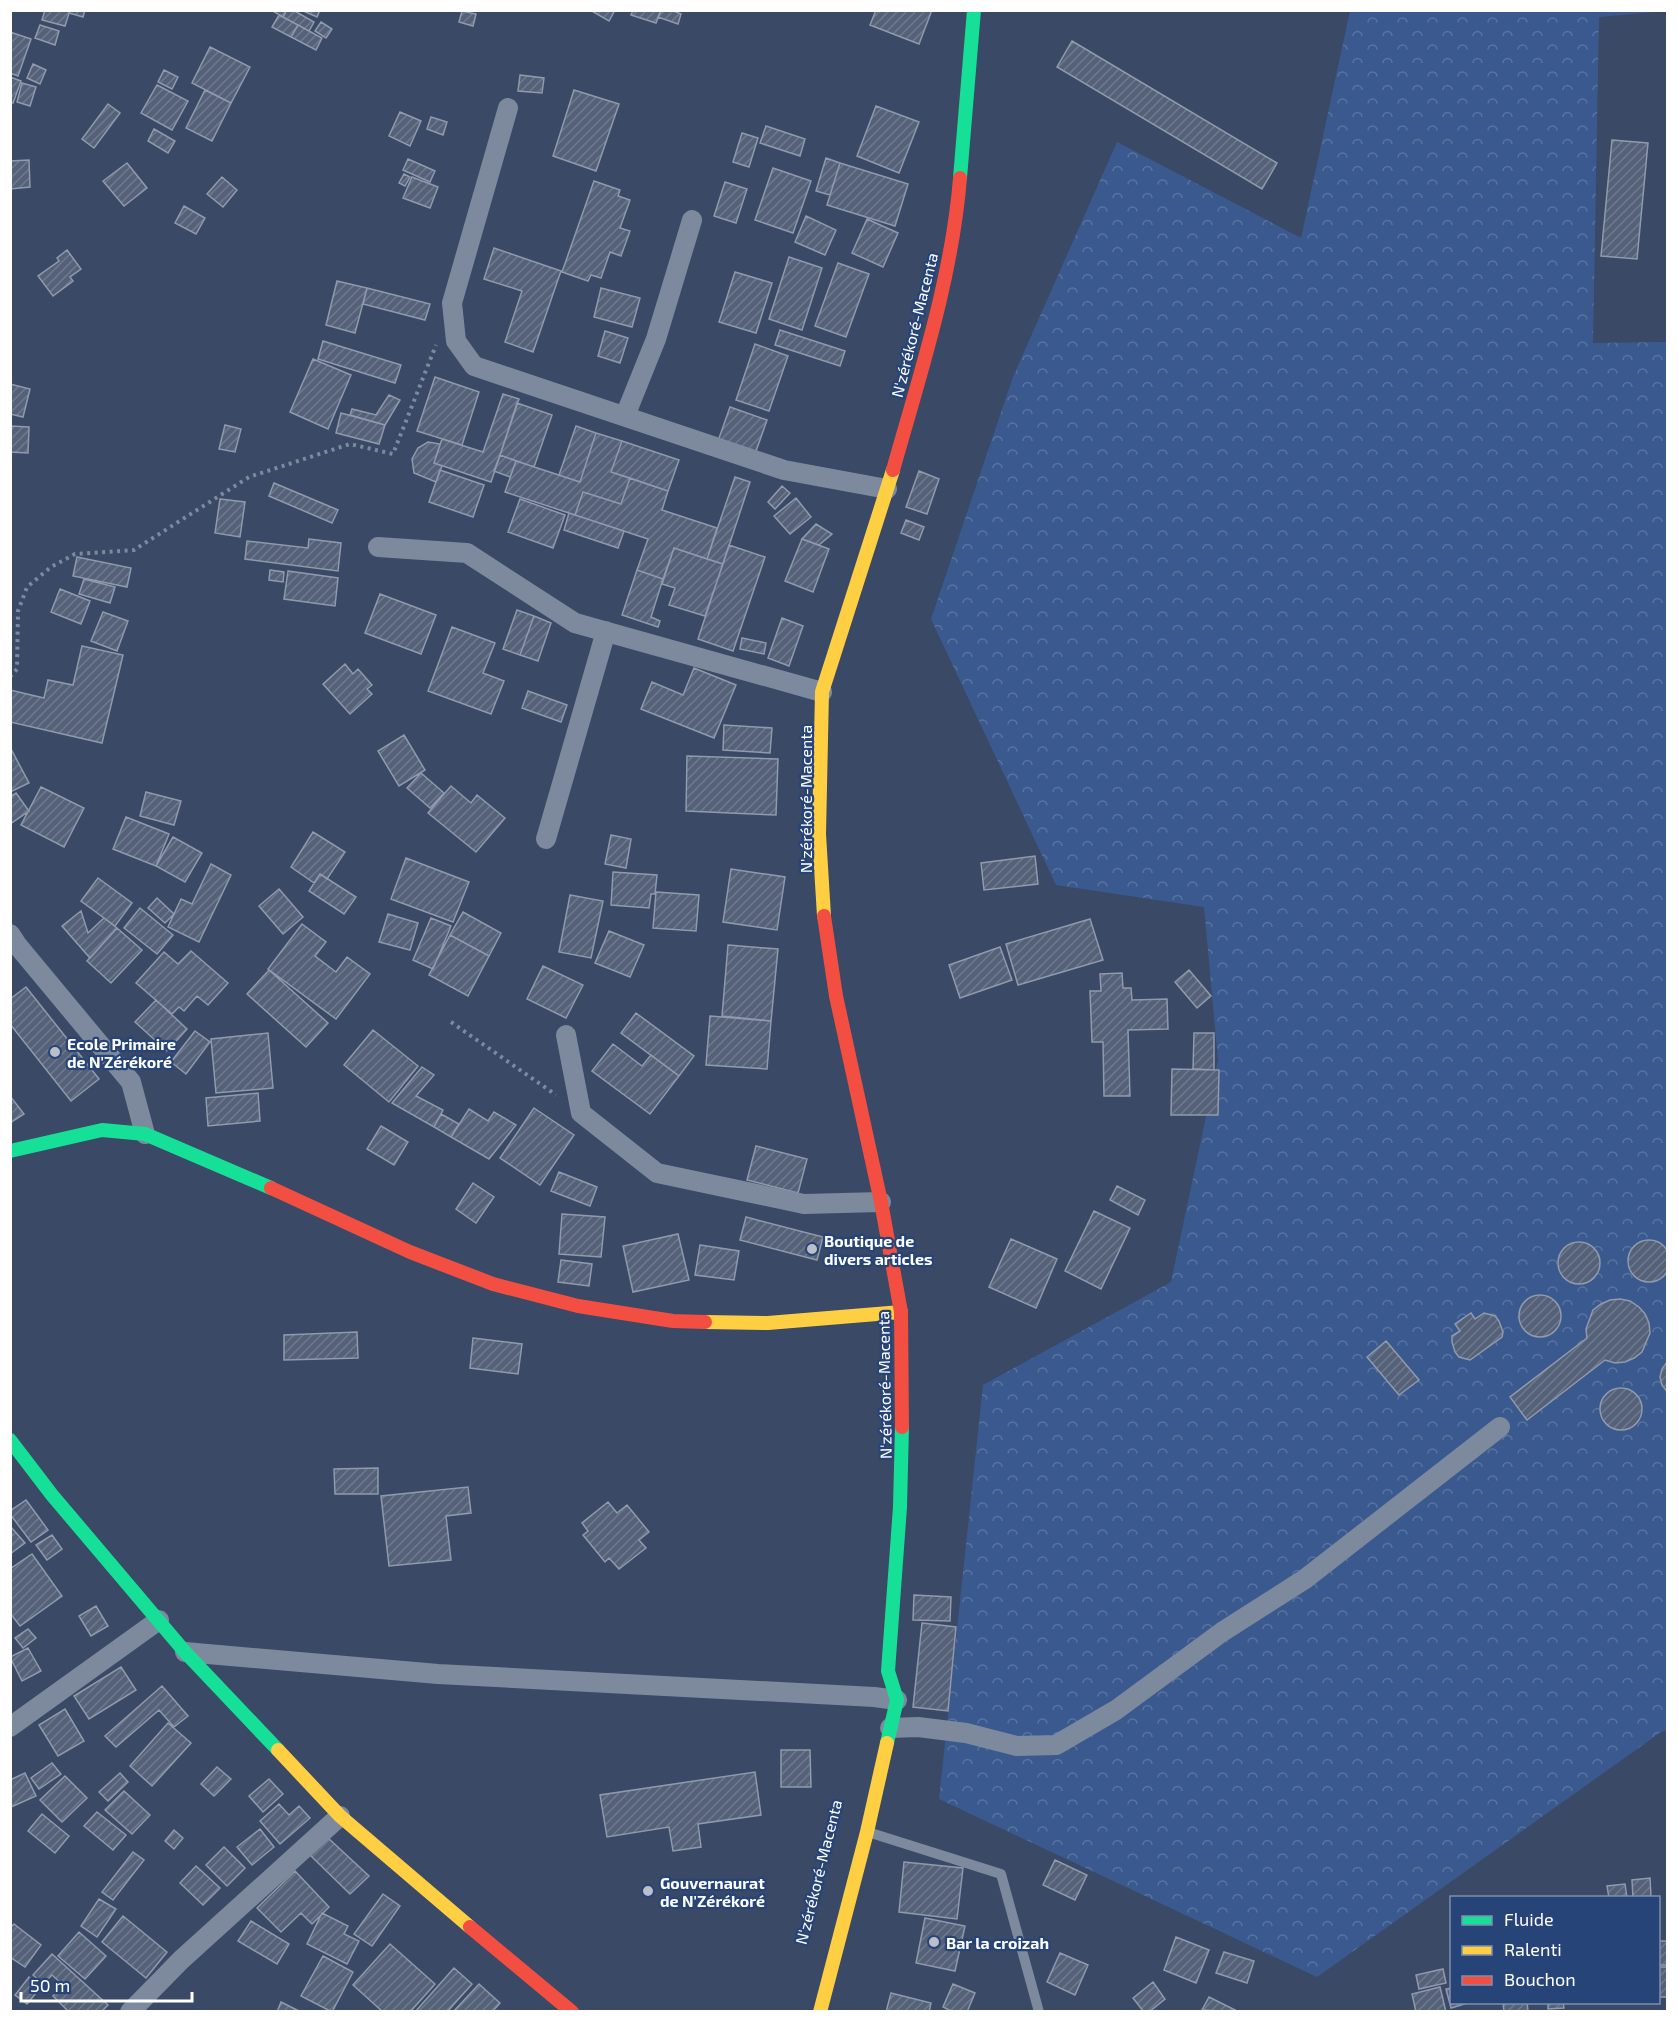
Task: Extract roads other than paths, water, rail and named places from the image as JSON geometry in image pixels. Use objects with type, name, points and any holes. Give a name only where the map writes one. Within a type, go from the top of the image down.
[{"type":"main road","name":"N'zérékoré-Macenta","points":[[873,1703],[888,1671],[900,1507],[903,1388],[901,1312],[881,1202],[836,996],[825,930],[819,834],[822,692],[887,489],[941,299],[957,214],[974,10]]},
{"type":"main road","points":[[10,1150],[102,1130],[145,1134],[218,1164],[410,1252],[493,1284],[578,1306],[673,1321],[768,1323],[901,1312]]},
{"type":"main road","points":[[10,1440],[52,1495],[185,1652],[340,1816],[512,1964],[572,2012]]},
{"type":"main road","name":"N'zérékoré-Macenta","points":[[888,1671],[897,1700]]},
{"type":"main road","points":[[820,2012],[867,1832],[897,1700]]},
{"type":"street","points":[[508,108],[452,303],[456,340],[474,366],[784,470],[887,489]]},
{"type":"street","points":[[625,416],[656,339],[692,220]]},
{"type":"street","points":[[378,547],[467,553],[575,623],[822,692]]},
{"type":"street","points":[[546,839],[606,631]]},
{"type":"street","points":[[10,934],[131,1082],[145,1134]]},
{"type":"street","points":[[566,1035],[581,1113],[657,1173],[804,1204],[881,1202]]},
{"type":"street","points":[[890,1728],[918,1727],[966,1733],[1017,1746],[1056,1745],[1116,1710],[1222,1632],[1305,1579],[1500,1427]]},
{"type":"street","points":[[10,1727],[159,1620]]},
{"type":"street","points":[[185,1652],[438,1674],[873,1703],[897,1700]]},
{"type":"street","points":[[130,2012],[181,1960],[340,1816]]},
{"type":"lane","points":[[867,1832],[1001,1874],[1039,2012]]},
{"type":"place","name":"Ecole Primaire de N'Zérékoré","points":[[55,1052]]},
{"type":"place","name":"Boutique de divers articles","points":[[812,1249]]},
{"type":"place","name":"Gouvernaurat de N'Zérékoré","points":[[648,1891]]},
{"type":"place","name":"Bar la croizah","points":[[934,1942]]}]
